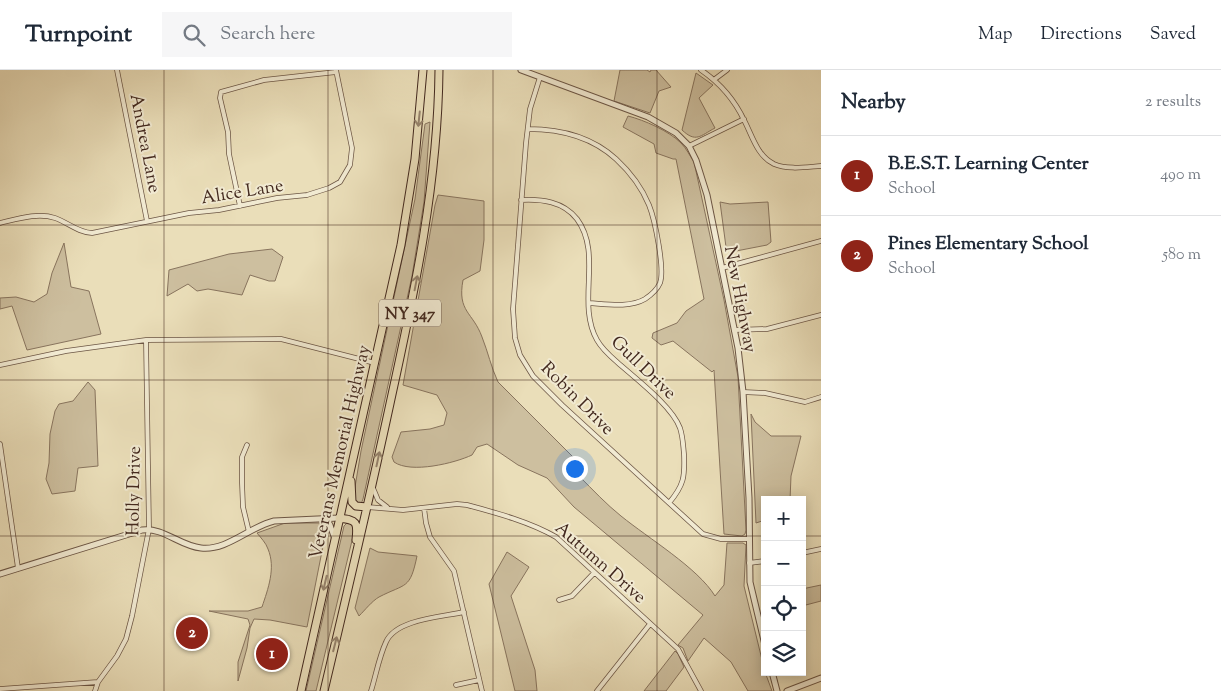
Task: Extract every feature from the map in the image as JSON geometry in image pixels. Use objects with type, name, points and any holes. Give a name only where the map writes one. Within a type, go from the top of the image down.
[{"type":"highway","name":"Veterans Memorial Highway","points":[[301,691],[375,363],[407,211],[416,150],[424,70]]},
{"type":"highway","name":"NY 347","points":[[324,691],[372,486],[424,238],[434,168],[439,70]]},
{"type":"highway","points":[[351,468],[352,502],[356,506],[367,507]]},
{"type":"highway","points":[[339,518],[354,521],[357,526],[354,564]]},
{"type":"street","name":"Andrea Lane","points":[[117,70],[147,221]]},
{"type":"street","name":"New Highway","points":[[520,70],[648,117],[676,133],[689,146],[696,160],[707,195],[738,348],[743,392],[750,539],[749,563],[753,597],[762,631]]},
{"type":"street","points":[[701,70],[715,79],[728,94],[744,119],[758,148],[773,164],[783,167],[821,166]]},
{"type":"street","points":[[715,79],[727,70]]},
{"type":"street","name":"Alice Lane","points":[[0,223],[48,216],[83,232],[92,232],[189,213],[240,206],[277,198],[307,195],[329,188],[340,182],[350,165],[352,148],[336,71]]},
{"type":"street","points":[[240,206],[229,154],[228,132],[220,98],[221,92],[264,80],[336,71]]},
{"type":"street","name":"Robin Drive","points":[[540,77],[530,109],[513,309],[515,338],[520,355],[533,376],[562,405],[703,534],[721,539],[750,539]]},
{"type":"street","points":[[689,146],[744,119]]},
{"type":"street","points":[[528,129],[563,132],[591,142],[615,158],[633,178],[649,205],[660,254],[662,274],[656,291],[635,303],[589,303]]},
{"type":"street","name":"Gull Drive","points":[[521,200],[539,200],[557,204],[574,215],[588,243],[590,321],[598,342],[604,351],[668,409],[680,427],[683,437],[684,480],[679,491],[669,503]]},
{"type":"street","points":[[722,268],[821,241]]},
{"type":"street","points":[[734,330],[767,329],[821,315]]},
{"type":"street","points":[[0,365],[66,351],[146,340],[281,339],[375,363]]},
{"type":"street","name":"Holly Drive","points":[[95,691],[98,682],[126,639],[149,529],[146,340]]},
{"type":"street","points":[[743,392],[765,393],[805,402],[821,397]]},
{"type":"street","points":[[0,444],[18,568]]},
{"type":"street","points":[[247,445],[242,457],[242,484],[243,507],[249,532]]},
{"type":"street","points":[[372,486],[378,500],[389,508]]},
{"type":"street","name":"Autumn Drive","points":[[367,507],[403,510],[456,504],[531,524],[556,537],[678,649],[701,691]]},
{"type":"street","points":[[424,508],[430,537],[454,571],[482,691]]},
{"type":"street","points":[[324,518],[330,525],[335,540]]},
{"type":"street","points":[[0,574],[132,532],[149,529],[192,546],[212,548],[274,521],[339,518]]},
{"type":"street","points":[[806,552],[821,549]]},
{"type":"street","points":[[749,563],[761,561]]},
{"type":"street","points":[[559,600],[572,596],[594,573]]},
{"type":"street","points":[[371,691],[387,640],[398,628],[410,623],[464,612]]},
{"type":"street","points":[[597,691],[650,624]]},
{"type":"street","points":[[773,676],[777,691]]},
{"type":"street","points":[[787,691],[821,678]]},
{"type":"street","points":[[456,685],[479,680]]},
{"type":"street","points":[[0,688],[98,682]]},
{"type":"shaded area","points":[[620,70],[647,70],[650,72],[651,70],[656,70],[671,87],[659,91],[650,113],[614,101]]},
{"type":"shaded area","points":[[696,73],[713,85],[699,98],[715,128],[698,137],[691,136],[682,130]]},
{"type":"shaded area","points":[[628,116],[649,123],[670,134],[683,145],[694,162],[724,300],[738,377],[746,530],[742,536],[724,534],[714,370],[712,372],[673,341],[661,345],[652,338],[653,333],[677,323],[686,311],[704,299],[676,159],[656,153],[654,144],[623,127]]},
{"type":"shaded area","points":[[430,122],[424,202],[412,276],[363,499],[361,504],[355,503],[354,493],[361,451],[415,199],[425,124]]},
{"type":"shaded area","points":[[438,195],[484,201],[484,240],[480,271],[463,280],[462,299],[464,306],[478,329],[498,382],[584,468],[579,476],[615,511],[685,564],[707,585],[715,596],[724,585],[727,543],[743,543],[746,545],[744,586],[761,656],[761,676],[766,676],[772,691],[748,691],[731,662],[704,638],[688,661],[683,648],[678,645],[703,615],[574,507],[547,478],[518,465],[487,444],[477,447],[472,455],[444,464],[411,467],[394,462],[392,457],[401,432],[430,429],[444,425],[447,413],[437,395],[403,385]]},
{"type":"shaded area","points":[[720,202],[730,204],[768,202],[771,242],[767,245],[731,252],[726,247]]},
{"type":"shaded area","points":[[64,243],[71,287],[89,291],[101,334],[27,350],[12,306],[0,309],[0,298],[16,297],[34,302],[47,294],[52,273]]},
{"type":"shaded area","points":[[272,249],[283,257],[275,281],[250,275],[242,295],[208,289],[197,291],[188,284],[167,296],[169,270],[229,254]]},
{"type":"shaded area","points":[[88,382],[95,390],[98,466],[78,468],[75,491],[52,494],[46,479],[49,463],[50,434],[55,411],[59,404],[73,401]]},
{"type":"shaded area","points":[[751,414],[755,422],[771,436],[801,436],[791,476],[790,496],[761,496],[761,521],[756,523]]},
{"type":"shaded area","points":[[349,521],[355,528],[316,691],[306,691],[344,526]]},
{"type":"shaded area","points":[[285,523],[325,523],[326,531],[307,627],[254,619],[250,628],[238,681],[238,662],[250,625],[248,619],[209,611],[248,611],[262,607],[267,593],[271,564],[267,547],[257,533]]},
{"type":"shaded area","points":[[370,548],[378,552],[417,556],[412,575],[406,584],[376,599],[359,616],[355,608]]},
{"type":"shaded area","points":[[507,552],[529,567],[511,596],[535,670],[537,691],[515,691],[489,584]]},
{"type":"shaded area","points":[[821,585],[821,601],[806,605],[806,588]]},
{"type":"shaded area","points":[[675,651],[684,667],[666,691],[644,691]]},
{"type":"place","name":"Pines Elementary School","points":[[192,633]]},
{"type":"place","name":"B.E.S.T. Learning Center","points":[[272,654]]}]
